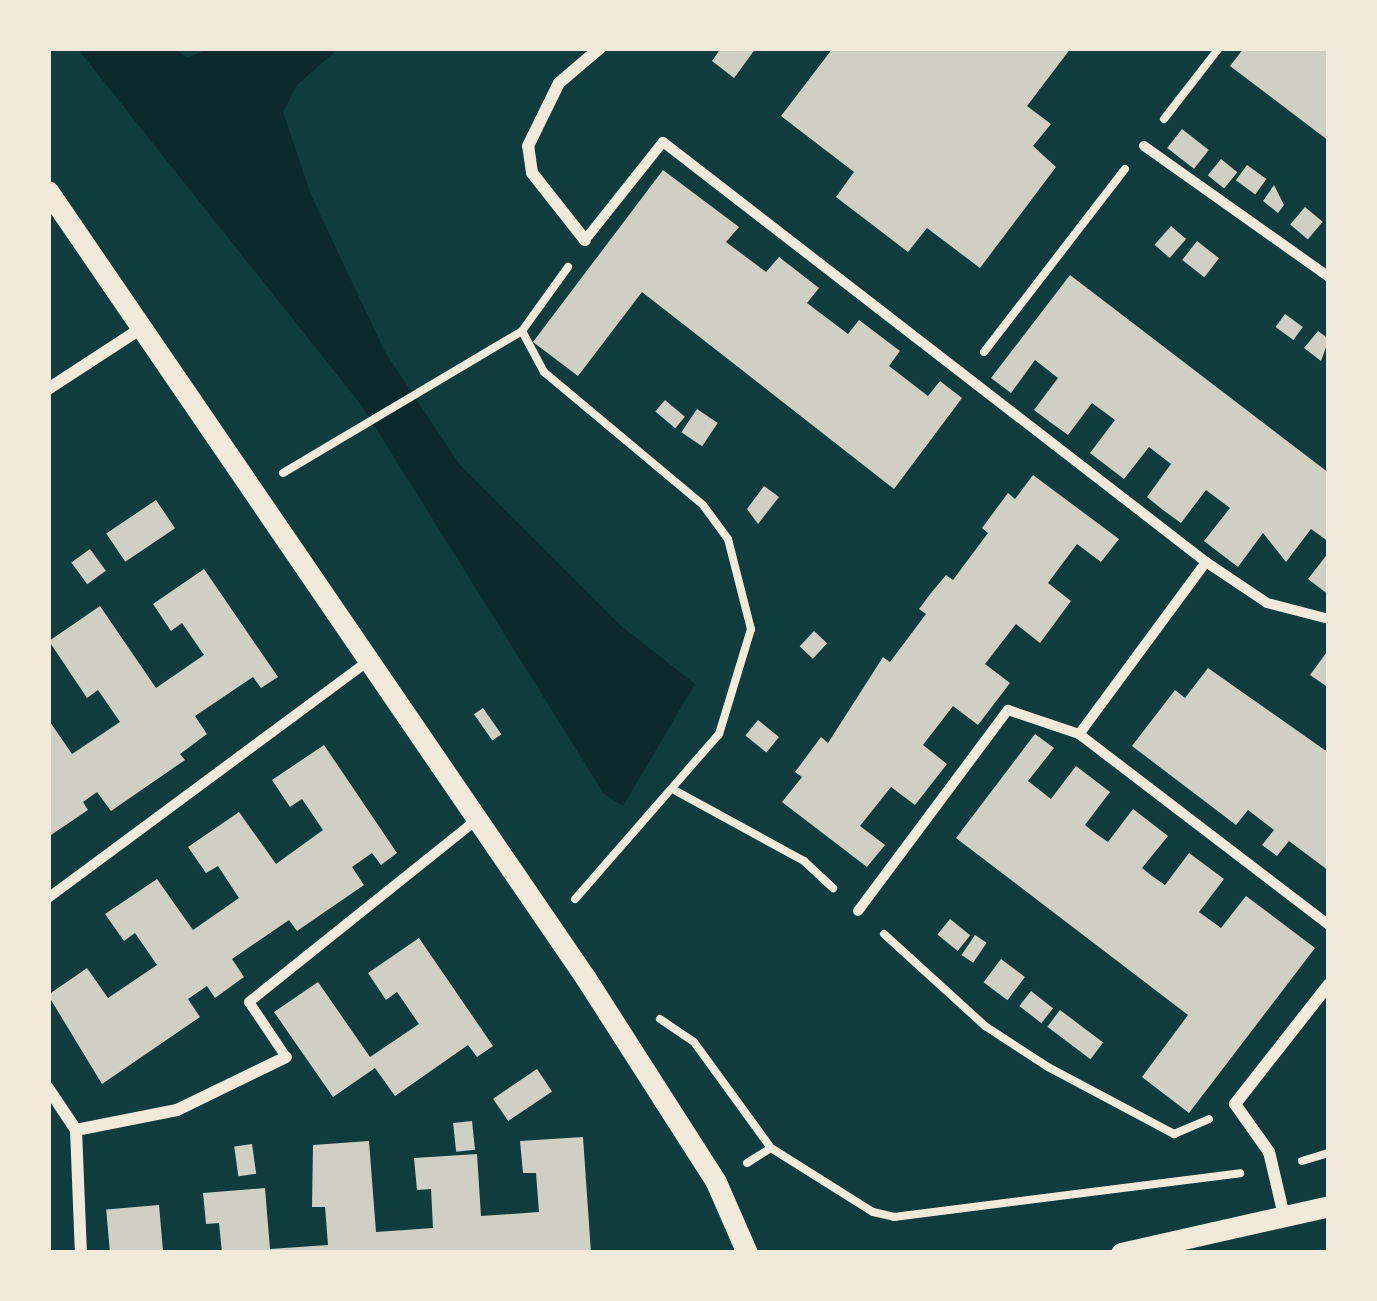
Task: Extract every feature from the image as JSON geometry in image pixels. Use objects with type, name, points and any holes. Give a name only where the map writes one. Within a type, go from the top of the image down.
[{"type":"street","points":[[601,48],[560,83],[528,146],[532,173],[585,240],[663,142],[968,372],[1206,562],[1267,603],[1329,619]]},
{"type":"street","points":[[1144,146],[1329,277]]},
{"type":"street","points":[[48,191],[585,977],[716,1182],[747,1253]]},
{"type":"street","points":[[48,389],[140,329]]},
{"type":"street","points":[[1079,734],[1206,562]]},
{"type":"street","points":[[48,898],[368,661]]},
{"type":"street","points":[[858,911],[1008,710],[1079,734],[1329,926]]},
{"type":"street","points":[[76,1130],[177,1111],[286,1057],[250,1002],[477,819]]},
{"type":"street","points":[[1285,1220],[1274,1168],[1235,1104],[1329,984]]},
{"type":"street","points":[[48,1088],[76,1130],[81,1253]]},
{"type":"street","points":[[1121,1253],[1285,1220],[1329,1206]]},
{"type":"path","points":[[968,372],[1219,48]]},
{"type":"path","points":[[332,440],[521,332],[585,240]]},
{"type":"path","points":[[521,332],[544,372],[703,506],[728,538],[743,580],[751,629],[739,682],[719,734],[676,791],[549,926]]},
{"type":"path","points":[[676,791],[803,861],[985,1026],[1149,1122],[1186,1132],[1235,1104]]},
{"type":"path","points":[[585,977],[694,1042],[771,1148],[873,1212],[894,1217],[1274,1168],[1329,1153]]},
{"type":"path","points":[[716,1182],[771,1148]]},
{"type":"water","points":[[77,48],[174,48],[187,58],[212,48],[339,48],[297,85],[283,112],[311,195],[385,352],[460,465],[620,625],[695,684],[623,806],[604,794],[362,406]]},
{"type":"building","points":[[721,48],[756,48],[734,78],[712,61]]},
{"type":"building","points":[[833,48],[1071,48],[1027,106],[1051,124],[1033,146],[1056,167],[980,268],[927,228],[908,252],[836,197],[854,172],[781,116]]},
{"type":"building","points":[[1244,48],[1329,48],[1329,141],[1230,66]]},
{"type":"building","points":[[1182,129],[1209,150],[1194,169],[1167,148]]},
{"type":"building","points":[[1221,159],[1237,172],[1224,189],[1208,175]]},
{"type":"building","points":[[1247,165],[1266,179],[1255,194],[1236,180]]},
{"type":"building","points":[[663,170],[739,227],[726,242],[766,272],[779,257],[819,288],[807,303],[848,334],[859,320],[900,351],[889,366],[928,396],[940,381],[962,398],[894,489],[642,292],[578,376],[533,342]]},
{"type":"building","points":[[1274,185],[1284,205],[1278,213],[1263,201]]},
{"type":"building","points":[[1305,207],[1323,222],[1308,239],[1290,225]]},
{"type":"building","points":[[1171,226],[1186,239],[1170,258],[1155,245]]},
{"type":"building","points":[[1197,241],[1219,258],[1204,277],[1182,260]]},
{"type":"building","points":[[1070,275],[1329,473],[1329,542],[1311,529],[1286,562],[1263,533],[1238,567],[1204,541],[1230,508],[1206,490],[1181,523],[1147,497],[1171,464],[1149,447],[1124,479],[1090,453],[1115,420],[1092,403],[1068,435],[1034,410],[1058,378],[1035,360],[1011,393],[991,378]]},
{"type":"building","points":[[1285,314],[1303,327],[1293,340],[1276,327]]},
{"type":"building","points":[[1318,331],[1329,339],[1321,361],[1304,348]]},
{"type":"building","points":[[665,400],[685,417],[675,428],[655,411]]},
{"type":"building","points":[[697,409],[718,423],[702,446],[681,432]]},
{"type":"building","points":[[1033,475],[1119,539],[1101,562],[1077,544],[1048,583],[1071,601],[1040,643],[1016,624],[985,664],[1010,683],[978,725],[953,706],[923,745],[947,764],[915,805],[891,787],[860,826],[885,845],[867,867],[782,802],[802,777],[795,772],[821,737],[828,743],[883,657],[890,662],[926,614],[919,609],[931,593],[946,575],[953,580],[988,533],[982,528],[1008,493],[1015,499]]},
{"type":"building","points":[[764,486],[779,497],[758,524],[747,509]]},
{"type":"building","points":[[156,500],[175,528],[125,562],[106,534]]},
{"type":"building","points":[[90,549],[106,571],[87,584],[71,563]]},
{"type":"building","points":[[1329,552],[1329,595],[1308,579]]},
{"type":"building","points":[[204,569],[278,677],[261,688],[253,677],[195,716],[207,734],[180,754],[185,760],[111,811],[97,792],[83,802],[88,810],[48,837],[48,719],[72,754],[120,722],[98,690],[87,698],[49,641],[100,606],[156,688],[204,655],[182,623],[171,631],[153,604]]},
{"type":"building","points":[[814,631],[827,643],[813,659],[800,646]]},
{"type":"building","points":[[1329,649],[1329,688],[1310,675]]},
{"type":"building","points":[[1208,668],[1329,753],[1329,871],[1289,841],[1277,856],[1262,845],[1274,830],[1248,810],[1236,825],[1132,746],[1175,690],[1185,698]]},
{"type":"building","points":[[483,708],[501,734],[492,741],[474,714]]},
{"type":"building","points":[[758,720],[779,737],[766,753],[745,736]]},
{"type":"building","points":[[1035,734],[1054,748],[1028,781],[1051,799],[1076,766],[1110,792],[1085,825],[1095,833],[1108,842],[1133,809],[1168,836],[1142,868],[1152,876],[1165,885],[1189,853],[1224,879],[1199,912],[1221,928],[1246,896],[1315,948],[1189,1113],[1142,1077],[1188,1015],[956,838]]},
{"type":"building","points":[[324,745],[397,853],[381,865],[372,853],[352,867],[364,885],[297,931],[289,920],[232,959],[244,977],[215,998],[207,986],[188,999],[200,1017],[102,1084],[48,995],[87,968],[108,998],[157,965],[135,933],[124,941],[105,914],[157,879],[193,930],[239,898],[218,866],[206,873],[188,847],[239,812],[276,864],[323,830],[302,799],[290,807],[272,780]]},
{"type":"building","points":[[950,919],[970,935],[958,951],[937,935]]},
{"type":"building","points":[[975,935],[987,943],[973,963],[962,955]]},
{"type":"building","points":[[419,938],[493,1046],[477,1057],[468,1045],[395,1096],[375,1068],[333,1097],[274,1012],[318,982],[370,1057],[419,1024],[397,992],[386,1000],[368,973]]},
{"type":"building","points":[[1001,959],[1025,977],[1008,1000],[984,982]]},
{"type":"building","points":[[1031,991],[1053,1008],[1041,1023],[1019,1006]]},
{"type":"building","points":[[1060,1010],[1103,1042],[1090,1059],[1047,1027]]},
{"type":"building","points":[[537,1069],[552,1091],[508,1121],[493,1099]]},
{"type":"building","points":[[472,1121],[475,1150],[456,1152],[453,1123]]},
{"type":"building","points":[[583,1137],[591,1253],[222,1253],[219,1223],[206,1224],[203,1193],[265,1188],[270,1249],[328,1245],[325,1207],[312,1207],[313,1145],[369,1141],[376,1232],[433,1228],[431,1189],[417,1190],[414,1158],[477,1154],[481,1216],[539,1212],[536,1173],[523,1173],[520,1141]]},
{"type":"building","points":[[252,1144],[256,1174],[238,1176],[234,1147]]},
{"type":"building","points":[[159,1205],[163,1253],[110,1253],[106,1210]]}]
